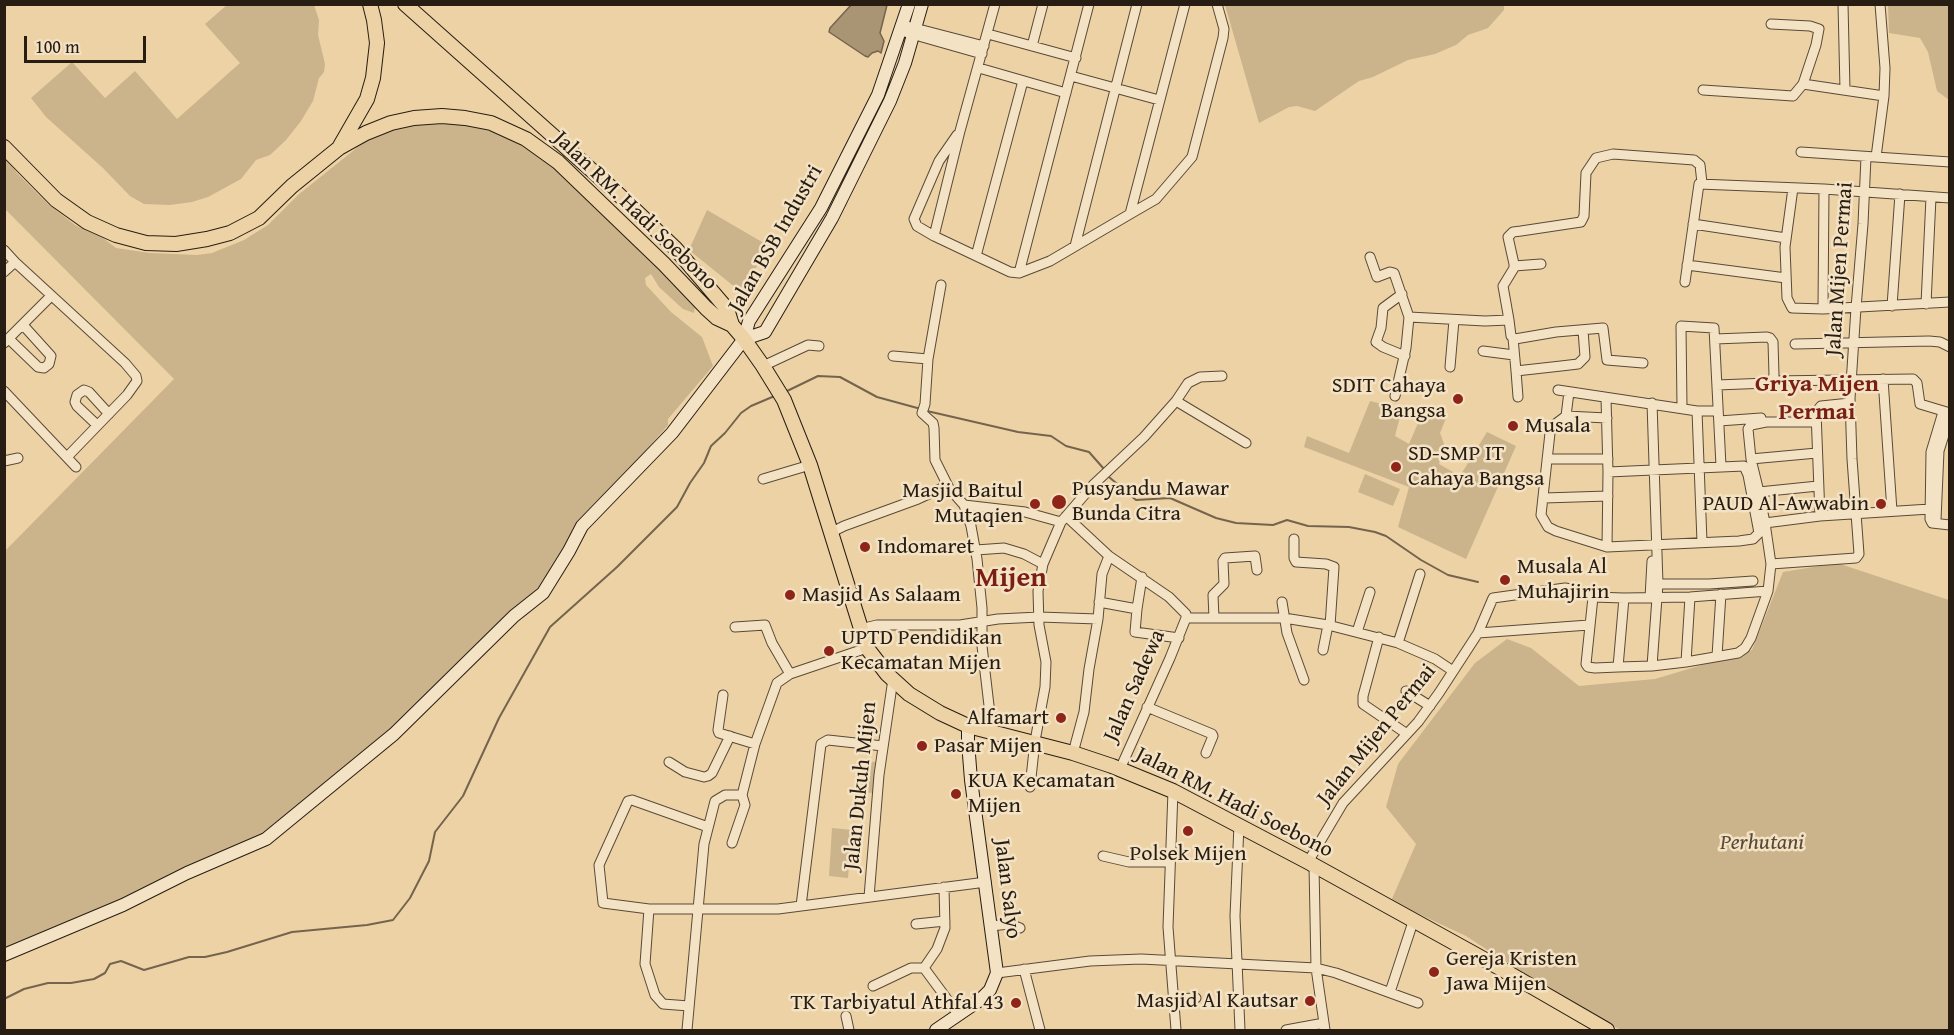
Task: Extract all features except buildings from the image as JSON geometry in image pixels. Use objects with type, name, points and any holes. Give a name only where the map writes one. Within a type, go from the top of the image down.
[{"type":"main road","points":[[339,148],[357,120],[367,99],[373,78],[377,44],[370,4]]},
{"type":"main road","name":"Jalan RM. Hadi Soebono","points":[[405,4],[615,191],[675,248],[727,309],[732,325],[781,394],[810,465],[867,648],[893,679],[922,703],[968,726],[1035,741],[1074,753],[1173,791],[1498,967],[1605,1030]]},
{"type":"main road","name":"Jalan RM. Hadi Soebono","points":[[4,147],[56,200],[87,222],[116,235],[146,243],[176,244],[230,233],[259,218],[292,186],[339,148],[366,133],[391,123],[414,118],[442,116],[491,123],[526,139],[558,162],[664,264],[706,308],[717,318],[732,325]]},
{"type":"street","name":"Jalan BSB Industri","points":[[744,339],[765,332],[832,218],[890,100],[908,30],[909,4]]},
{"type":"street","name":"Jalan BSB Industri","points":[[744,339],[749,321],[821,208],[879,95],[922,4]]},
{"type":"street","points":[[934,236],[995,4]]},
{"type":"street","points":[[1032,46],[1042,4]]},
{"type":"street","points":[[1019,273],[1089,4]]},
{"type":"street","points":[[1075,246],[1137,4]]},
{"type":"street","points":[[1130,214],[1185,4]]},
{"type":"street","points":[[960,131],[939,161],[914,219],[917,226],[1010,272],[1019,273],[1050,261],[1156,199],[1192,157],[1223,38],[1224,29],[1217,4]]},
{"type":"street","points":[[1843,4],[1845,90]]},
{"type":"street","points":[[1876,158],[1885,68],[1880,4]]},
{"type":"street","points":[[1703,90],[1793,96],[1803,84],[1819,29],[1810,26],[1771,24]]},
{"type":"street","points":[[908,30],[983,50]]},
{"type":"street","points":[[988,34],[1076,58]]},
{"type":"street","points":[[979,68],[1066,93]]},
{"type":"street","points":[[1071,76],[1159,100]]},
{"type":"street","points":[[976,256],[1023,81]]},
{"type":"street","points":[[1803,84],[1884,96]]},
{"type":"street","name":"Jalan Mijen Permai","points":[[1801,152],[1950,162]]},
{"type":"street","points":[[1518,397],[1513,338],[1503,286],[1514,266],[1507,242],[1510,234],[1572,224],[1582,220],[1586,173],[1596,158],[1613,154],[1694,160],[1700,165],[1702,183],[1698,187],[1685,282]]},
{"type":"street","name":"Jalan Mijen Permai","points":[[1772,564],[1858,557],[1850,403],[1866,157]]},
{"type":"street","points":[[1702,183],[1950,198]]},
{"type":"street","points":[[1793,188],[1786,238],[1786,278],[1791,308],[1856,308],[1950,302]]},
{"type":"street","points":[[1823,309],[1824,189]]},
{"type":"street","points":[[1892,306],[1900,194]]},
{"type":"street","points":[[1926,304],[1931,197]]},
{"type":"street","points":[[1694,224],[1786,238]]},
{"type":"street","points":[[4,250],[50,297],[136,376],[136,384],[68,456]]},
{"type":"street","points":[[1370,257],[1375,275],[1378,277],[1390,272],[1394,273],[1409,317],[1405,356],[1395,396]]},
{"type":"street","points":[[4,272],[15,262]]},
{"type":"street","points":[[1514,266],[1541,264]]},
{"type":"street","points":[[1687,265],[1786,278]]},
{"type":"street","points":[[941,285],[928,359],[924,409],[935,431],[935,460],[949,488],[964,505],[971,526],[976,550],[982,646],[992,731]]},
{"type":"street","points":[[1402,294],[1383,309],[1376,342],[1405,356]]},
{"type":"street","points":[[23,325],[51,356],[49,364],[44,368],[39,367],[7,341],[50,297]]},
{"type":"street","points":[[1409,317],[1509,320]]},
{"type":"street","points":[[1450,367],[1454,320]]},
{"type":"street","points":[[1682,407],[1681,326],[1714,328],[1721,466]]},
{"type":"street","points":[[1513,338],[1603,328],[1607,360],[1643,363]]},
{"type":"street","points":[[1516,371],[1581,362],[1585,356],[1583,330]]},
{"type":"street","points":[[1715,339],[1770,338],[1773,342],[1774,353],[1772,381]]},
{"type":"street","points":[[4,955],[113,910],[186,873],[266,839],[394,734],[514,616],[543,593],[582,526],[672,433],[744,339]]},
{"type":"street","points":[[1795,344],[1929,340],[1950,347]]},
{"type":"street","points":[[763,366],[808,345],[819,346]]},
{"type":"street","points":[[1483,351],[1514,356]]},
{"type":"street","points":[[893,356],[928,359]]},
{"type":"street","points":[[1030,787],[1035,741],[1045,687],[1046,662],[1039,617],[1038,591],[1043,564],[1064,519],[1093,485],[1144,437],[1176,401],[1188,383],[1193,379],[1222,376]]},
{"type":"street","points":[[1717,385],[1772,381],[1904,378],[1915,380],[1917,383],[1919,403],[1947,414]]},
{"type":"street","points":[[1883,380],[1892,511]]},
{"type":"street","points":[[97,424],[77,406],[76,395],[84,390],[89,392],[109,414]]},
{"type":"street","points":[[1558,390],[1682,407],[1718,416],[1779,418]]},
{"type":"street","points":[[4,391],[76,467]]},
{"type":"street","points":[[1566,416],[1569,392]]},
{"type":"street","points":[[1606,398],[1607,546]]},
{"type":"street","points":[[1176,401],[1246,443]]},
{"type":"street","points":[[1649,403],[1655,545],[1652,666]]},
{"type":"street","points":[[1820,516],[1816,412],[1821,406],[1850,403]]},
{"type":"street","points":[[1697,411],[1702,542]]},
{"type":"street","points":[[1947,414],[1931,453],[1930,509],[1931,521],[1936,524],[1950,525]]},
{"type":"street","points":[[1936,524],[1939,451],[1947,414]]},
{"type":"street","points":[[1606,418],[1566,416],[1551,428],[1541,515],[1544,523],[1552,529],[1607,546],[1753,539],[1759,533],[1747,470],[1742,465],[1608,472]]},
{"type":"street","points":[[1767,591],[1690,597],[1593,597],[1587,666],[1595,668],[1652,666],[1738,653],[1745,648],[1751,638],[1767,591],[1772,564],[1751,459],[1748,429],[1751,425],[1766,422],[1815,422]]},
{"type":"street","points":[[1751,459],[1816,453]]},
{"type":"street","points":[[4,461],[18,458]]},
{"type":"street","points":[[1547,459],[1608,459]]},
{"type":"street","points":[[763,480],[810,465]]},
{"type":"street","points":[[1759,492],[1818,486]]},
{"type":"street","points":[[830,533],[918,500],[942,488],[949,488]]},
{"type":"street","points":[[1544,498],[1608,496]]},
{"type":"street","points":[[964,505],[1064,519],[1109,556],[1169,597],[1183,610],[1186,618],[1284,618],[1329,626],[1398,643],[1435,659],[1453,671]]},
{"type":"street","points":[[1765,523],[1820,516],[1930,509]]},
{"type":"street","points":[[1294,539],[1296,562],[1326,564],[1334,567],[1329,626],[1323,650]]},
{"type":"street","points":[[976,550],[1004,548],[1024,554],[1043,564]]},
{"type":"street","points":[[1074,753],[1084,712],[1098,619],[1102,574],[1109,556]]},
{"type":"street","points":[[1214,618],[1213,595],[1224,584],[1223,561],[1225,558],[1255,556],[1257,570]]},
{"type":"street","points":[[1398,643],[1420,574]]},
{"type":"street","points":[[1142,577],[1135,632],[1179,638]]},
{"type":"street","points":[[1654,584],[1753,581]]},
{"type":"street","name":"Jalan Mijen Permai","points":[[1311,864],[1343,803],[1430,706],[1478,633],[1492,599],[1564,588],[1580,591],[1593,597]]},
{"type":"street","points":[[1357,632],[1370,592]]},
{"type":"street","points":[[1717,656],[1721,594]]},
{"type":"street","points":[[1686,662],[1690,597]]},
{"type":"street","points":[[1618,667],[1624,598]]},
{"type":"street","points":[[1099,602],[1137,609]]},
{"type":"street","points":[[1282,602],[1287,633],[1305,680]]},
{"type":"street","points":[[860,629],[877,625],[960,625],[1039,617],[1098,619]]},
{"type":"street","name":"Jalan Sadewa","points":[[1120,769],[1186,618]]},
{"type":"street","points":[[735,627],[765,625],[772,643],[790,674]]},
{"type":"street","points":[[1478,633],[1589,625]]},
{"type":"street","points":[[1379,637],[1363,696],[1363,704],[1407,734]]},
{"type":"street","points":[[732,843],[745,805],[742,795],[755,744],[777,683],[790,674],[867,648]]},
{"type":"street","name":"Jalan Dukuh Mijen","points":[[869,897],[883,746],[893,679]]},
{"type":"street","points":[[1406,691],[1430,706]]},
{"type":"street","points":[[723,695],[719,733],[755,744]]},
{"type":"street","points":[[1147,707],[1212,734],[1206,753]]},
{"type":"street","name":"Jalan Salyo","points":[[936,1030],[980,1000],[990,990],[997,973],[969,756],[968,726]]},
{"type":"street","points":[[669,762],[685,772],[708,776],[712,773],[730,736]]},
{"type":"street","name":"Jalan Dukuh Mijen","points":[[801,906],[821,744],[828,740],[883,746]]},
{"type":"street","points":[[1173,791],[1168,927],[1176,1030]]},
{"type":"street","points":[[687,1030],[704,844],[715,801],[719,797],[742,795]]},
{"type":"street","name":"Jalan Dukuh Mijen","points":[[708,827],[632,800],[628,801],[599,865],[601,898],[606,904],[649,909],[778,909],[986,882]]},
{"type":"street","points":[[1239,825],[1236,864],[1236,963],[1240,1030]]},
{"type":"street","points":[[1103,856],[1129,862],[1169,862]]},
{"type":"street","points":[[1286,1030],[1325,1027],[1316,968],[1311,864]]},
{"type":"street","points":[[924,968],[937,949],[945,928],[944,887]]},
{"type":"street","points":[[649,909],[645,964],[655,995],[663,1004],[689,1006]]},
{"type":"street","points":[[916,924],[945,921]]},
{"type":"street","points":[[1390,992],[1413,922]]},
{"type":"street","points":[[991,926],[1009,924],[1020,928]]},
{"type":"street","points":[[997,973],[1090,961],[1141,959],[1316,968],[1418,1003]]},
{"type":"street","points":[[873,986],[911,968],[924,968]]},
{"type":"street","points":[[924,968],[958,1014]]},
{"type":"street","points":[[1024,969],[1040,1030]]},
{"type":"street","points":[[1172,999],[1196,998]]},
{"type":"street","points":[[846,1016],[849,1030]]},
{"type":"green space","points":[[1504,4],[1504,10],[1488,28],[1468,35],[1456,45],[1435,54],[1408,60],[1373,77],[1359,81],[1315,111],[1297,106],[1289,107],[1259,123],[1225,5]]},
{"type":"green space","points":[[227,5],[314,5],[319,20],[318,35],[325,64],[313,101],[286,140],[270,155],[256,160],[241,179],[208,197],[170,205],[144,204],[130,196],[103,168],[46,117],[31,98],[72,62],[105,98],[135,71],[177,119],[240,63],[205,24]]},
{"type":"green space","points":[[1888,5],[1949,5],[1949,100],[1937,91],[1928,52],[1920,38],[1889,33]]},
{"type":"green space","points":[[416,121],[459,122],[509,134],[555,168],[595,208],[633,239],[650,260],[687,294],[695,306],[694,313],[683,309],[659,287],[651,274],[645,278],[646,285],[671,312],[702,337],[713,366],[668,419],[668,425],[636,462],[585,513],[539,590],[391,731],[264,834],[121,901],[5,949],[5,551],[174,379],[5,209],[5,156],[17,173],[48,204],[75,225],[103,238],[116,248],[150,253],[197,255],[212,253],[244,240],[268,225],[298,195],[364,142],[395,127]]},
{"type":"green space","points":[[707,210],[769,246],[741,292],[689,250]]},
{"type":"green space","points":[[1370,401],[1402,409],[1395,436],[1409,444],[1425,407],[1446,418],[1440,433],[1444,444],[1439,464],[1460,476],[1487,432],[1516,446],[1466,559],[1398,527],[1409,487],[1304,447],[1307,436],[1349,453]]},
{"type":"green space","points":[[1365,474],[1400,489],[1393,506],[1358,492]]},
{"type":"green space","name":"Perhutani","points":[[1837,563],[1949,600],[1949,1030],[1622,1030],[1594,1019],[1466,936],[1391,901],[1416,844],[1386,807],[1398,764],[1475,663],[1507,639],[1531,648],[1579,686],[1655,679],[1752,650],[1783,572]]},
{"type":"green space","points":[[864,761],[876,762],[873,793],[861,792]]},
{"type":"green space","points":[[832,828],[852,830],[848,878],[829,876]]},
{"type":"shaded area","points":[[851,5],[887,5],[880,33],[884,41],[881,53],[878,51],[868,57],[865,56],[829,32]]},
{"type":"waterway","points":[[785,392],[818,376],[840,377],[877,397],[921,409]]},
{"type":"waterway","points":[[4,999],[24,989],[48,983],[71,983],[94,979],[105,973],[110,964],[121,961],[144,970],[189,957],[205,957],[227,952],[292,932],[367,925],[393,920],[410,898],[429,861],[435,832],[463,796],[499,718],[550,627],[617,567],[677,507],[704,463],[711,446],[741,413],[777,395]]},
{"type":"waterway","points":[[927,411],[1018,432],[1051,436],[1066,446],[1089,452],[1104,469]]},
{"type":"waterway","points":[[1109,477],[1136,500],[1170,498],[1216,518],[1236,523],[1273,525],[1287,520],[1308,526],[1349,527],[1375,532],[1386,536],[1448,575],[1478,582]]},
{"type":"place","name":"SDIT Cahaya Bangsa","points":[[1458,399]]},
{"type":"place","name":"Musala","points":[[1513,426]]},
{"type":"place","name":"SD-SMP IT Cahaya Bangsa","points":[[1396,467]]},
{"type":"place","name":"Pusyandu Mawar Bunda Citra","points":[[1059,502]]},
{"type":"place","name":"Masjid Baitul Mutaqien","points":[[1035,504]]},
{"type":"place","name":"PAUD Al-Awwabin","points":[[1881,504]]},
{"type":"place","name":"Indomaret","points":[[865,547]]},
{"type":"place","name":"Musala Al Muhajirin","points":[[1505,580]]},
{"type":"place","name":"Masjid As Salaam","points":[[790,595]]},
{"type":"place","name":"UPTD Pendidikan Kecamatan Mijen","points":[[829,651]]},
{"type":"place","name":"Alfamart","points":[[1061,718]]},
{"type":"place","name":"Pasar Mijen","points":[[922,746]]},
{"type":"place","name":"KUA Kecamatan Mijen","points":[[956,794]]},
{"type":"place","name":"Polsek Mijen","points":[[1188,831]]},
{"type":"place","name":"Gereja Kristen Jawa Mijen","points":[[1434,972]]},
{"type":"place","name":"Masjid Al Kautsar","points":[[1310,1001]]},
{"type":"place","name":"TK Tarbiyatul Athfal 43","points":[[1016,1003]]},
{"type":"district","name":"Griya Mijen Permai","points":[[1817,399]]},
{"type":"district","name":"Mijen","points":[[1011,579]]}]
